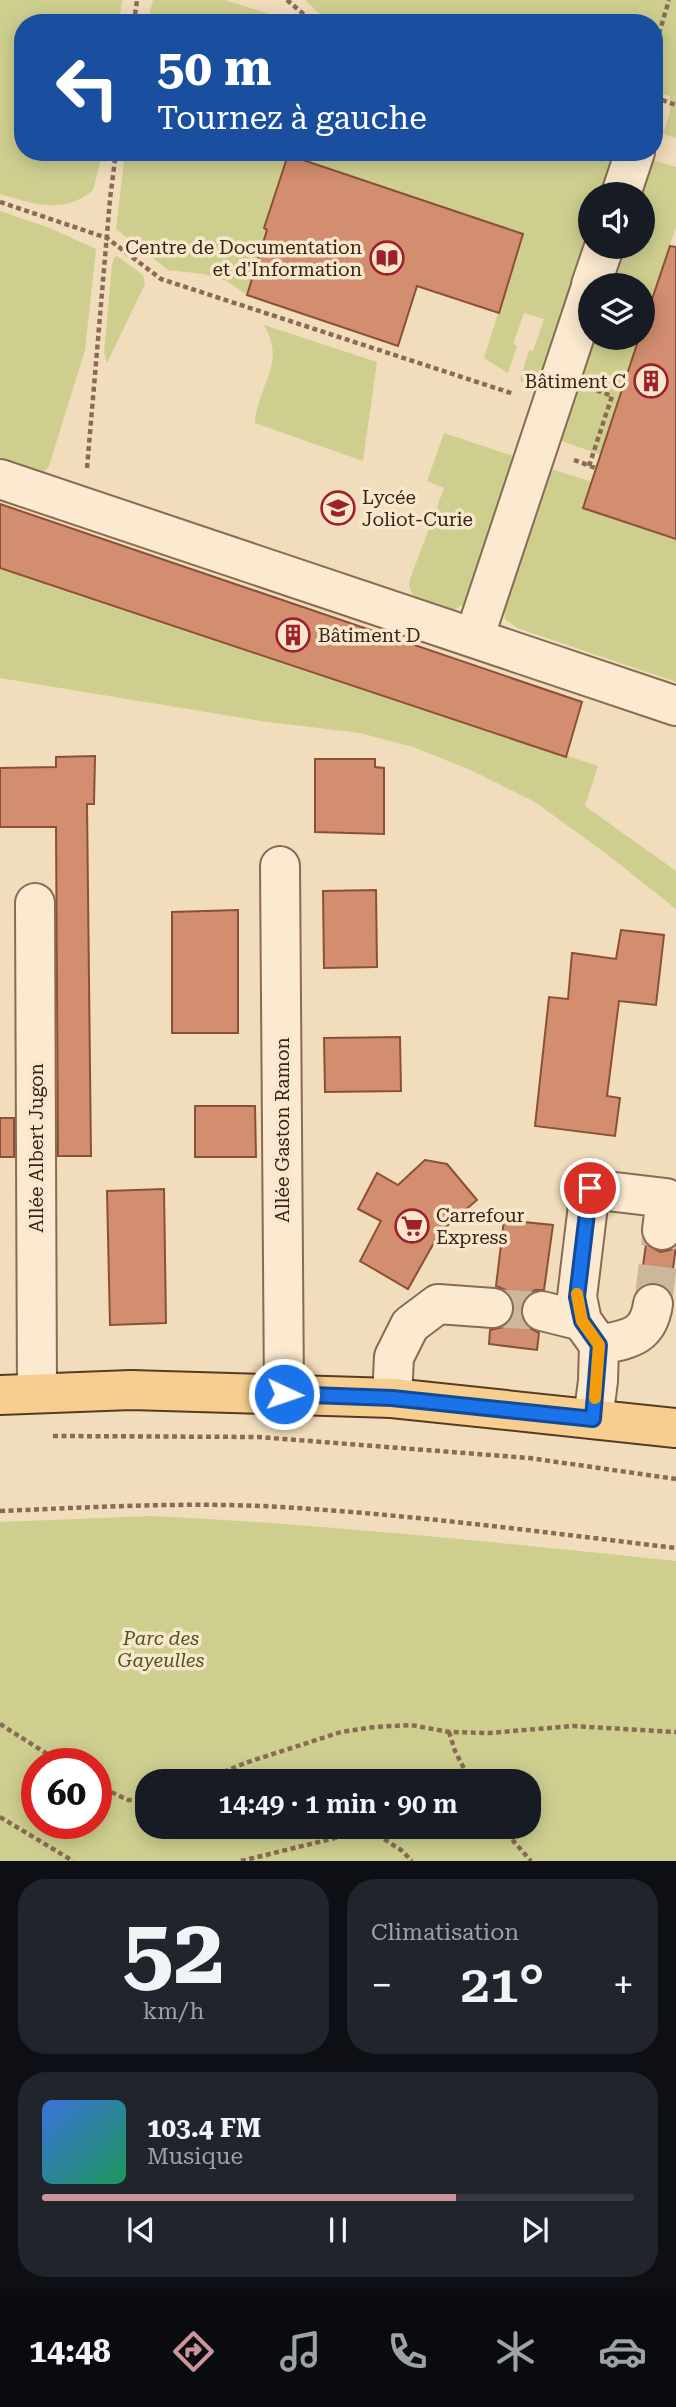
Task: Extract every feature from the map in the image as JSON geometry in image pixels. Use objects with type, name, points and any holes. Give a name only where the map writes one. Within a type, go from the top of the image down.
[{"type":"main road","points":[[18,1394],[131,1390],[392,1398],[593,1419],[675,1421]]},
{"type":"street","points":[[625,182],[632,161]]},
{"type":"street","points":[[474,638],[578,327]]},
{"type":"street","points":[[0,479],[676,706]]},
{"type":"street","name":"Allée Gaston Ramon","points":[[280,866],[284,1394]]},
{"type":"street","name":"Allée Albert Jugon","points":[[18,1394],[35,904]]},
{"type":"street","points":[[593,1419],[591,1333],[577,1297],[590,1188],[666,1198],[662,1230]]},
{"type":"street","points":[[392,1398],[394,1357],[410,1325],[438,1304],[493,1308]]},
{"type":"street","points":[[542,1311],[591,1333],[634,1337],[650,1320],[653,1304]]},
{"type":"path","points":[[287,0],[303,14]]},
{"type":"path","points":[[663,20],[669,0]]},
{"type":"path","points":[[83,507],[115,161]]},
{"type":"path","points":[[0,202],[107,238],[160,279],[551,407]]},
{"type":"path","points":[[589,466],[612,396],[596,390],[592,402]]},
{"type":"path","points":[[576,448],[573,460],[596,468]]},
{"type":"path","points":[[40,1436],[258,1437],[529,1458],[676,1479]]},
{"type":"path","points":[[0,1511],[161,1505],[295,1508],[444,1521],[676,1548]]},
{"type":"path","points":[[0,1724],[38,1748]]},
{"type":"path","points":[[231,1769],[341,1732],[411,1725],[449,1732],[489,1733],[573,1726],[676,1732]]},
{"type":"path","points":[[449,1732],[464,1769]]},
{"type":"path","points":[[112,1792],[128,1800],[135,1800]]},
{"type":"path","points":[[0,1817],[73,1861]]},
{"type":"path","points":[[241,1861],[330,1839]]},
{"type":"path","points":[[385,1839],[412,1861]]},
{"type":"path","points":[[512,1839],[531,1861]]},
{"type":"green space","points":[[0,0],[122,0],[120,14],[14,14],[14,161],[101,161],[93,190],[71,203],[36,204],[0,194]]},
{"type":"green space","points":[[153,0],[225,0],[270,14],[149,14]]},
{"type":"green space","points":[[305,0],[676,0],[676,138],[663,134],[670,112],[670,96],[663,94],[663,14],[320,14]]},
{"type":"green space","points":[[124,161],[286,161],[264,227],[267,230],[247,295],[227,281],[204,274],[168,270],[116,229]]},
{"type":"green space","points":[[306,161],[618,161],[611,182],[578,182],[578,259],[586,259],[581,273],[578,273],[578,283],[541,395],[520,380],[529,350],[533,351],[544,319],[524,313],[513,344],[517,346],[508,373],[484,358],[523,234]]},
{"type":"green space","points":[[652,161],[676,167],[676,227],[655,290],[655,273],[614,273],[619,259],[655,259],[655,182],[645,182]]},
{"type":"green space","points":[[0,211],[50,228],[96,249],[85,350],[49,466],[42,475],[0,464]]},
{"type":"green space","points":[[117,256],[143,275],[145,284],[107,363],[104,353],[112,265]]},
{"type":"green space","points":[[264,325],[377,362],[363,461],[255,423],[272,363],[273,351]]},
{"type":"green space","points":[[589,350],[635,350],[601,455],[559,440]]},
{"type":"green space","points":[[444,433],[519,458],[468,602],[452,611],[414,598],[409,586],[444,488],[427,481]]},
{"type":"green space","points":[[548,468],[592,482],[583,508],[676,539],[676,682],[517,628],[505,619],[503,604]]},
{"type":"green space","points":[[0,568],[598,766],[585,806],[676,871],[676,909],[535,802],[473,771],[413,747],[360,733],[260,721],[0,678]]},
{"type":"green space","name":"Parc des Gayeulles","points":[[151,1516],[217,1519],[676,1561],[676,1861],[0,1861],[0,1522]]},
{"type":"building","name":"Centre de Documentation et d'Information","points":[[286,161],[306,161],[523,234],[499,313],[417,286],[398,346],[247,295],[267,230],[264,228]]},
{"type":"building","name":"Bâtiment C","points":[[670,246],[676,247],[676,539],[583,508],[635,350],[655,350],[655,290]]},
{"type":"building","name":"Bâtiment D","points":[[0,504],[582,702],[566,757],[0,568]]},
{"type":"building","points":[[95,756],[94,804],[87,804],[91,1156],[58,1156],[56,827],[0,827],[0,768],[56,767],[56,757]]},
{"type":"building","points":[[315,759],[375,759],[375,767],[384,768],[384,834],[315,832]]},
{"type":"building","points":[[376,890],[377,967],[324,968],[323,891]]},
{"type":"building","points":[[238,910],[238,1033],[172,1033],[172,912]]},
{"type":"building","points":[[621,930],[664,935],[656,1005],[619,1001],[607,1096],[620,1098],[615,1136],[535,1126],[549,997],[568,999],[572,953],[616,959]]},
{"type":"building","points":[[400,1037],[401,1091],[325,1092],[324,1038]]},
{"type":"building","points":[[195,1106],[255,1106],[256,1157],[195,1157]]},
{"type":"building","points":[[0,1118],[14,1118],[14,1157],[0,1157]]},
{"type":"building","name":"Carrefour Express","points":[[425,1160],[447,1164],[477,1200],[440,1232],[408,1289],[360,1261],[381,1221],[358,1209],[377,1173],[398,1185]]},
{"type":"building","points":[[164,1189],[166,1323],[110,1325],[107,1191]]},
{"type":"building","points":[[504,1220],[553,1225],[544,1290],[535,1290],[527,1295],[521,1306],[521,1318],[526,1326],[539,1333],[537,1350],[489,1344],[490,1330],[503,1327],[511,1321],[515,1310],[512,1298],[506,1290],[496,1286]]},
{"type":"building","points":[[646,1244],[660,1252],[676,1246],[670,1291],[657,1283],[647,1283],[640,1287]]},
{"type":"tunnel","points":[[653,1304],[662,1230]]},
{"type":"tunnel","points":[[493,1308],[542,1311]]},
{"type":"slow traffic","points":[[577,1294],[582,1321],[599,1345],[595,1398]]},
{"type":"place","name":"Centre de Documentation et d'Information","points":[[387,258]]},
{"type":"place","name":"Bâtiment C","points":[[651,381]]},
{"type":"place","name":"Lycée Joliot-Curie","points":[[338,508]]},
{"type":"place","name":"Bâtiment D","points":[[293,635]]},
{"type":"place","name":"Carrefour Express","points":[[412,1226]]},
{"type":"route","points":[[284,1394],[392,1398],[593,1419],[599,1345],[582,1321],[577,1297],[590,1188]]}]
